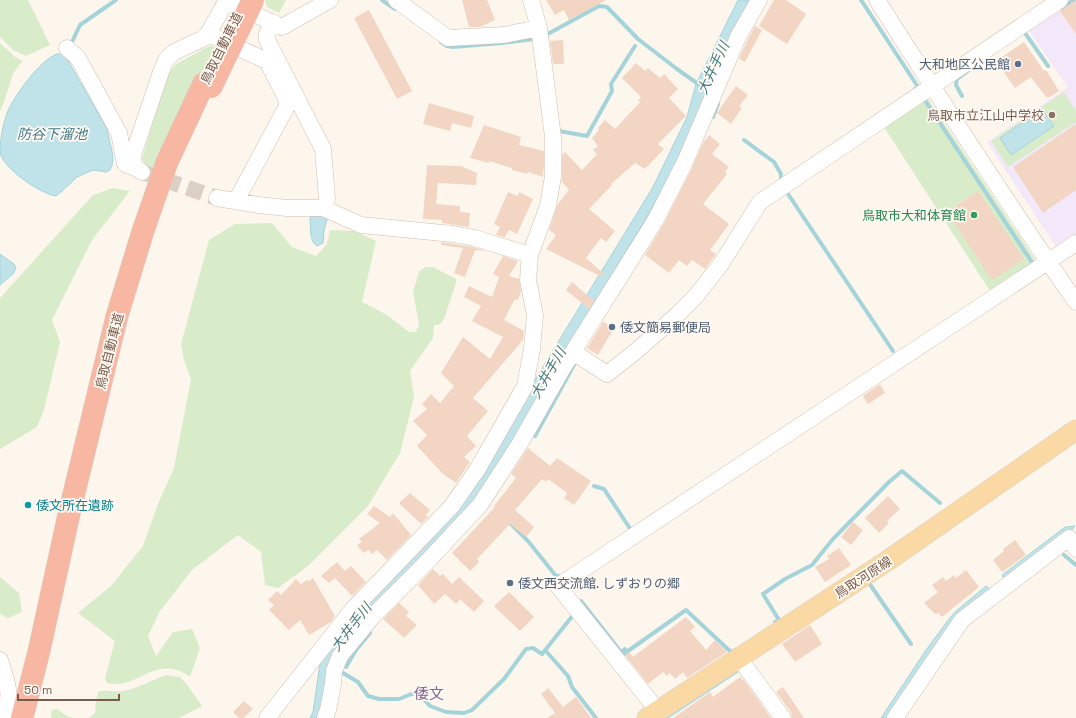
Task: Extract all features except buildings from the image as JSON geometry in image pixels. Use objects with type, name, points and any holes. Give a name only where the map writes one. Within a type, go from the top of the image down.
[{"type":"highway","name":"鳥取自動車道","points":[[32,718],[49,652],[100,422],[117,360],[153,235],[176,166],[208,85],[232,0]]},
{"type":"highway","name":"鳥取自動車道","points":[[22,718],[39,651],[74,492],[117,316],[143,231],[167,162],[253,0]]},
{"type":"main road","name":"鳥取河原線","points":[[652,715],[887,561],[1076,430]]},
{"type":"street","points":[[67,48],[78,58],[119,133],[125,164],[138,169],[133,155],[166,60],[174,52],[202,39],[208,34],[232,0],[282,27],[330,0]]},
{"type":"street","points":[[396,0],[448,38],[504,34],[539,28]]},
{"type":"street","points":[[267,718],[353,609],[451,507],[477,470],[525,386],[532,349],[535,315],[528,280],[530,255],[548,206],[553,176],[553,136],[539,28],[531,0]]},
{"type":"street","points":[[325,718],[333,684],[334,671],[340,656],[373,616],[426,563],[480,505],[518,445],[561,371],[655,221],[685,162],[738,37],[759,0]]},
{"type":"street","points":[[878,0],[932,86],[1076,302]]},
{"type":"street","points":[[573,352],[606,374],[635,352],[696,296],[721,264],[760,202],[1060,0]]},
{"type":"street","points":[[273,22],[267,34],[267,40],[323,149],[327,199]]},
{"type":"street","points":[[208,34],[268,61],[287,100],[287,106],[236,201]]},
{"type":"street","points":[[217,198],[287,208],[323,208],[361,225],[475,238],[530,255]]},
{"type":"street","points":[[652,715],[558,586],[1076,243]]},
{"type":"street","points":[[895,718],[962,620],[1068,538],[1076,549]]},
{"type":"street","points":[[739,658],[783,718]]},
{"type":"street","points":[[0,660],[10,689],[4,718]]},
{"type":"shaded area","name":"鳥取市立江山中学校","points":[[1069,0],[1076,0],[1076,240],[1056,247],[987,142],[1068,87],[1027,28]]},
{"type":"green space","points":[[0,0],[28,0],[50,45],[26,56],[13,50],[0,37]]},
{"type":"green space","points":[[265,0],[286,0],[279,13],[267,7]]},
{"type":"green space","points":[[0,43],[15,57],[23,61],[13,74],[0,111]]},
{"type":"green space","points":[[209,46],[215,47],[155,167],[147,167],[142,159],[167,75],[176,64]]},
{"type":"green space","points":[[1064,92],[1076,111],[1076,122],[1008,167],[991,141]]},
{"type":"green space","name":"鳥取市大和体育館","points":[[928,99],[1038,264],[992,294],[884,127]]},
{"type":"green space","points":[[113,188],[130,191],[92,240],[52,320],[60,342],[44,410],[37,427],[0,449],[0,298],[93,195]]},
{"type":"green space","points":[[272,223],[292,247],[316,256],[327,244],[330,230],[354,231],[376,241],[362,302],[387,315],[409,332],[416,332],[419,324],[413,292],[419,272],[425,267],[433,267],[456,279],[444,319],[439,325],[434,325],[433,338],[410,371],[414,397],[400,453],[368,506],[308,566],[278,588],[265,585],[261,552],[238,535],[192,570],[160,611],[148,636],[156,656],[173,632],[192,629],[200,648],[190,677],[178,670],[167,669],[157,670],[128,682],[118,684],[107,683],[105,678],[115,641],[78,613],[111,586],[143,546],[158,504],[174,468],[191,379],[184,360],[181,344],[209,240],[235,224]]},
{"type":"green space","points":[[0,577],[19,593],[22,612],[8,618],[0,614]]},
{"type":"green space","points":[[166,675],[180,677],[202,706],[179,718],[89,718],[95,713],[98,692],[129,690]]},
{"type":"green space","points":[[57,709],[73,718],[51,718],[52,710]]},
{"type":"water","name":"大井手川","points":[[738,0],[755,0],[687,145],[645,220],[570,344],[489,485],[359,624],[322,718],[310,718],[313,712],[321,656],[487,468],[533,383],[653,187],[687,117],[696,84]]},
{"type":"water","name":"防谷下溜池","points":[[57,54],[62,54],[66,57],[107,129],[113,156],[110,170],[106,172],[93,170],[77,177],[56,196],[41,191],[23,179],[7,165],[0,152],[3,127],[7,113],[15,97],[28,79],[43,63]]},
{"type":"water","points":[[1042,109],[1054,126],[1011,155],[1000,138]]},
{"type":"water","points":[[316,213],[327,218],[323,243],[317,246],[314,244],[312,238],[310,219],[311,216]]},
{"type":"water","points":[[0,254],[14,264],[16,268],[13,274],[0,285]]},
{"type":"water","points":[[1075,526],[1070,532],[1005,581],[1002,575],[1065,527]]},
{"type":"water","points":[[986,586],[992,591],[909,686],[887,718],[881,718],[926,650],[949,619],[956,611]]},
{"type":"water","points":[[737,670],[738,672],[668,718],[663,718]]},
{"type":"waterway","points":[[71,44],[80,25],[116,0]]},
{"type":"waterway","points":[[382,0],[395,9]]},
{"type":"waterway","points":[[861,0],[918,87],[915,89]]},
{"type":"waterway","points":[[1061,8],[1074,0]]},
{"type":"waterway","name":"大井手川","points":[[544,36],[599,6],[607,7],[638,39],[701,86]]},
{"type":"waterway","points":[[1025,33],[1048,66]]},
{"type":"waterway","points":[[441,42],[447,46],[453,47],[534,39]]},
{"type":"waterway","points":[[559,131],[587,136],[612,91],[611,84],[635,46]]},
{"type":"waterway","points":[[962,96],[956,85],[957,79],[968,71]]},
{"type":"waterway","points":[[926,102],[1033,264]]},
{"type":"waterway","points":[[713,117],[718,104]]},
{"type":"waterway","points":[[744,140],[774,162],[781,174],[781,183]]},
{"type":"waterway","points":[[786,191],[893,351]]},
{"type":"waterway","points":[[535,436],[575,363]]},
{"type":"waterway","points":[[775,622],[779,620],[763,594],[785,579],[812,565],[833,539],[889,482],[902,471],[940,503]]},
{"type":"waterway","points":[[594,486],[604,489],[631,530]]},
{"type":"waterway","points":[[509,522],[528,541],[556,576],[563,576]]},
{"type":"waterway","points":[[1064,555],[1076,565]]},
{"type":"waterway","points":[[869,583],[911,644]]},
{"type":"waterway","points":[[581,601],[621,652],[625,649]]},
{"type":"waterway","points":[[619,653],[621,656],[686,610],[731,652],[735,650]]},
{"type":"waterway","points":[[343,673],[358,682],[368,696],[379,699],[399,699],[414,693],[421,696],[430,706],[446,712],[464,713],[472,710],[504,679],[526,649],[533,648],[542,654],[574,614]]},
{"type":"waterway","points":[[346,667],[356,650],[370,633]]},
{"type":"waterway","points":[[545,650],[568,676],[572,687],[596,718]]},
{"type":"tunnel","points":[[142,172],[217,198]]},
{"type":"place","name":"大和地区公民館","points":[[1018,64]]},
{"type":"place","name":"鳥取市立江山中学校","points":[[1052,115]]},
{"type":"place","name":"鳥取市大和体育館","points":[[974,215]]},
{"type":"place","name":"倭文簡易郵便局","points":[[612,327]]},
{"type":"place","name":"倭文所在遺跡","points":[[28,505]]},
{"type":"place","name":"倭文西交流館. しずおりの郷","points":[[510,583]]},
{"type":"district","name":"倭文","points":[[429,694]]}]
